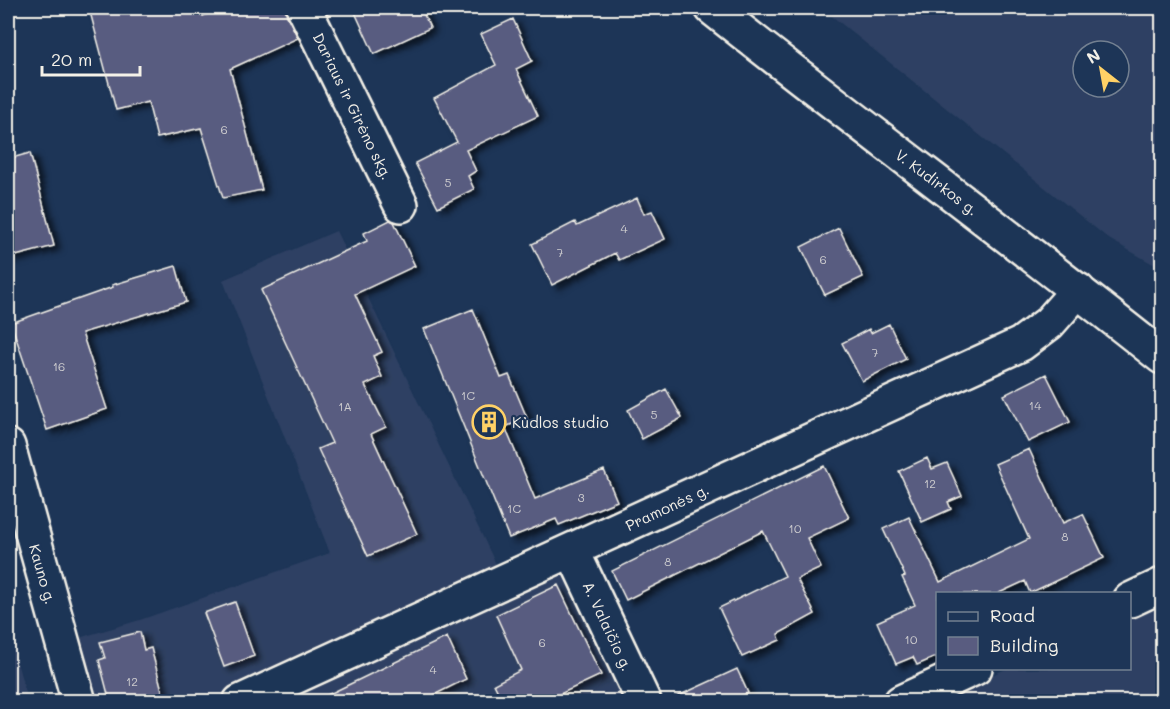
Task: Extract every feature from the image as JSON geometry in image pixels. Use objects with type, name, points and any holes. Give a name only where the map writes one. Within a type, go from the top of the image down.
[{"type":"street","name":"Dariaus ir Girėno skg.","points":[[304,8],[401,205]]},
{"type":"street","name":"V. Kudirkos g.","points":[[712,8],[1162,357]]},
{"type":"street","name":"Pramonės g.","points":[[240,702],[1021,344],[1049,323],[1078,290]]},
{"type":"street","name":"Kauno g.","points":[[8,446],[79,702]]},
{"type":"street","name":"A. Valaičio g.","points":[[572,550],[644,702]]},
{"type":"street","points":[[1131,600],[1162,585]]},
{"type":"street","points":[[901,702],[973,670]]},
{"type":"shaded area","points":[[822,8],[1162,8],[1162,269],[1109,239]]},
{"type":"shaded area","points":[[336,231],[504,581],[567,568],[626,701],[79,701],[48,590],[79,638],[140,620],[330,553],[223,280]]},
{"type":"shaded area","points":[[1162,599],[1162,701],[931,702],[1004,670],[1131,670],[1131,613]]},
{"type":"shaded area","points":[[8,631],[28,701],[8,701]]},
{"type":"building","points":[[89,8],[199,8],[203,16],[222,8],[285,8],[298,38],[230,69],[262,190],[223,198],[201,128],[157,138],[148,102],[116,110]]},
{"type":"building","points":[[353,8],[421,8],[430,28],[374,54]]},
{"type":"building","points":[[513,19],[532,61],[516,69],[538,116],[466,150],[476,171],[468,176],[474,189],[438,207],[415,163],[457,142],[434,98],[496,65],[481,34]]},
{"type":"building","points":[[30,153],[54,246],[8,258],[8,159]]},
{"type":"building","points":[[637,198],[644,214],[652,211],[665,239],[619,260],[615,253],[552,285],[532,244],[575,222],[577,226]]},
{"type":"building","points":[[390,220],[394,222],[415,266],[355,294],[382,352],[373,356],[382,377],[365,385],[386,427],[371,434],[417,534],[368,556],[318,449],[332,443],[261,290],[367,241],[364,233]]},
{"type":"building","points":[[839,228],[863,277],[825,295],[801,247]]},
{"type":"building","points":[[176,266],[186,302],[82,333],[107,409],[47,430],[11,323],[113,287],[112,285]]},
{"type":"building","name":"Kùdlos studio","points":[[473,309],[501,378],[509,375],[527,418],[505,427],[535,499],[604,470],[617,501],[559,525],[556,519],[509,538],[424,329]]},
{"type":"building","points":[[889,324],[906,359],[862,381],[842,343],[869,329],[871,333]]},
{"type":"building","points":[[1046,374],[1070,422],[1028,442],[1004,395]]},
{"type":"building","points":[[666,389],[682,418],[642,439],[628,410]]},
{"type":"building","points":[[1029,449],[1063,523],[1083,514],[1104,558],[1032,592],[1030,592],[1025,581],[1001,592],[936,592],[936,657],[917,665],[913,657],[896,664],[877,622],[915,605],[902,577],[905,576],[883,529],[909,517],[940,582],[1029,539],[995,464]]},
{"type":"building","points":[[927,458],[932,469],[947,463],[962,496],[948,502],[951,509],[922,522],[899,471]]},
{"type":"building","points":[[824,466],[849,518],[807,538],[821,568],[797,579],[815,614],[778,634],[780,640],[742,657],[719,608],[785,576],[763,531],[626,600],[612,571]]},
{"type":"building","points":[[558,585],[601,675],[543,702],[503,702],[494,684],[521,670],[496,615]]},
{"type":"building","points":[[235,602],[254,656],[224,667],[204,613]]},
{"type":"building","points":[[140,632],[144,650],[151,648],[165,702],[110,702],[99,660],[105,658],[100,642]]},
{"type":"building","points":[[447,637],[466,679],[420,702],[313,702]]},
{"type":"building","points":[[737,669],[748,693],[728,702],[665,702]]},
{"type":"place","name":"Kùdlos studio","points":[[489,422]]}]
